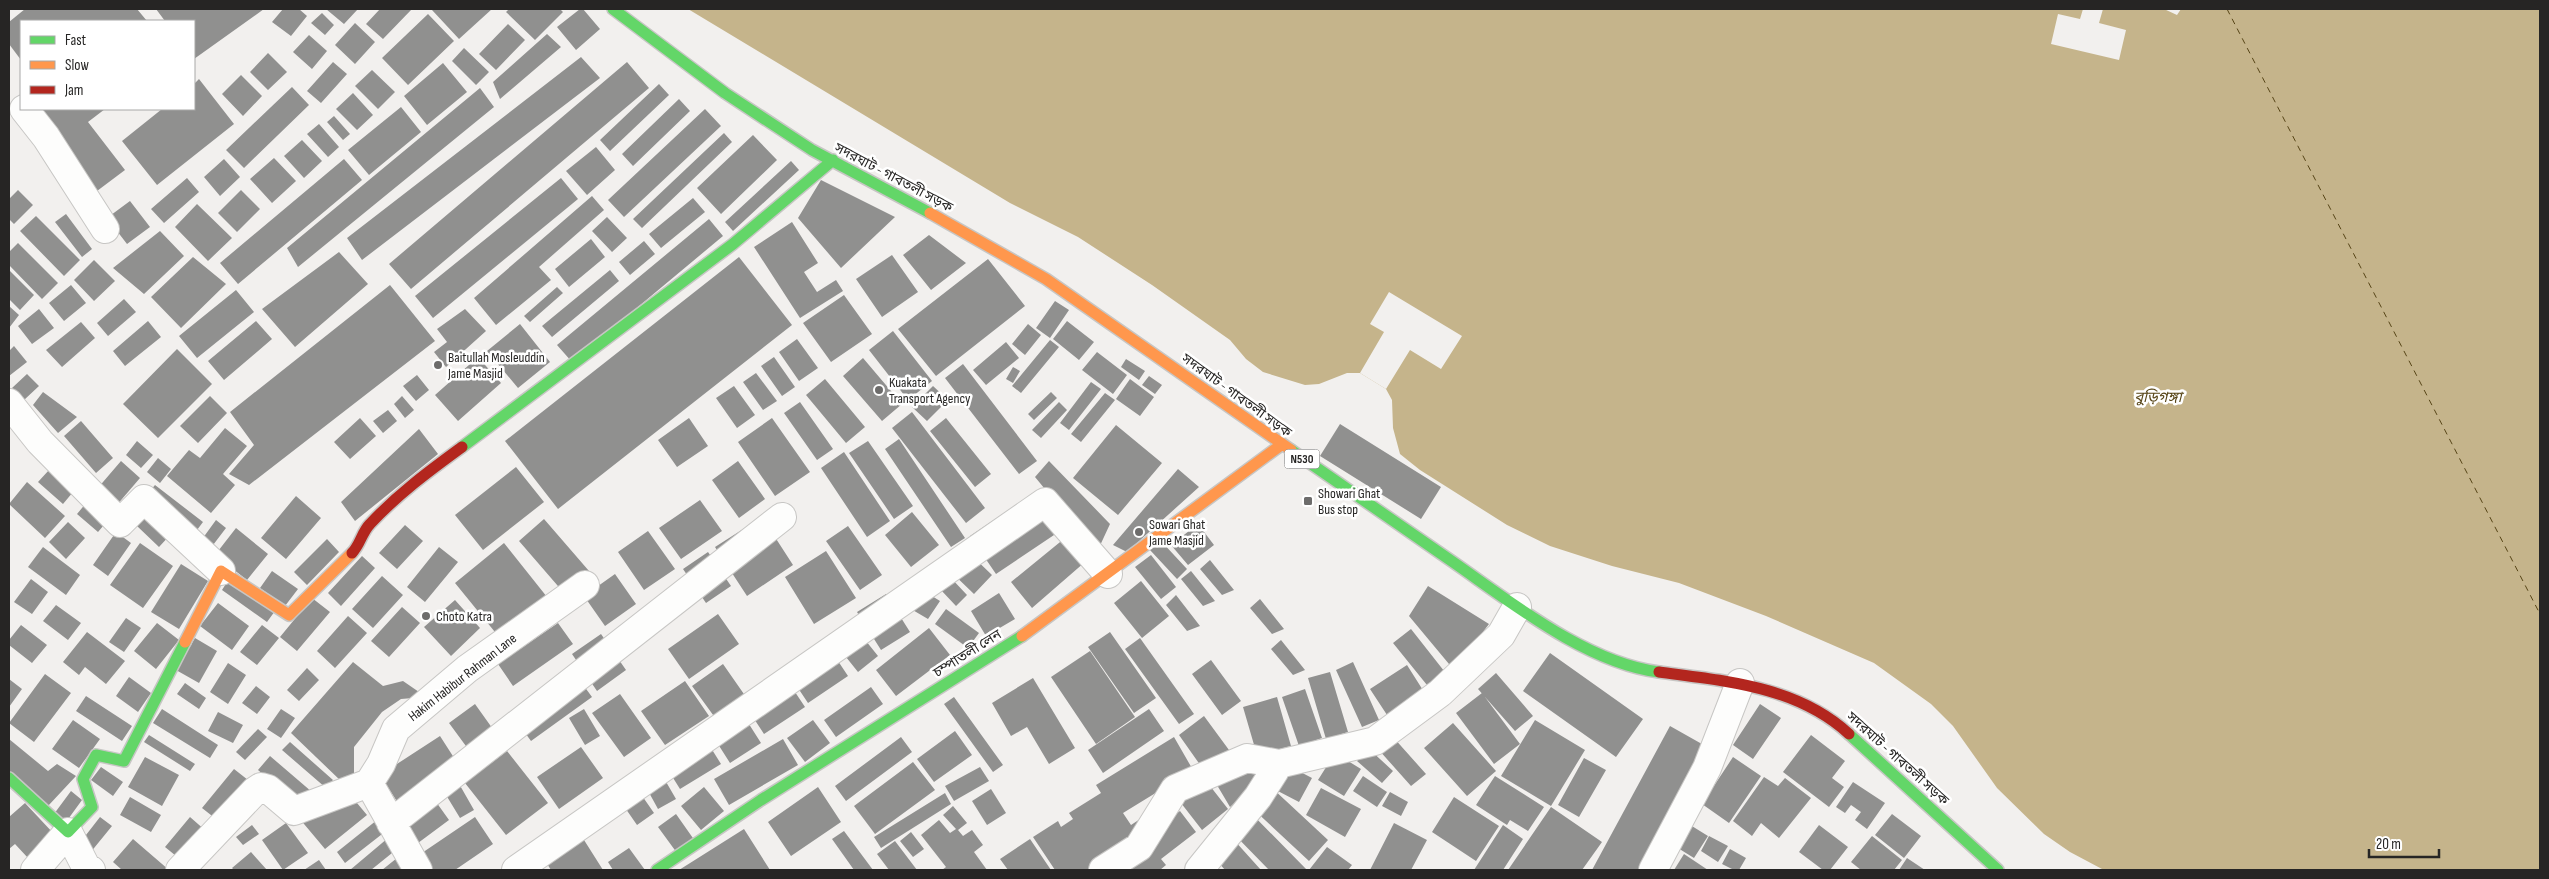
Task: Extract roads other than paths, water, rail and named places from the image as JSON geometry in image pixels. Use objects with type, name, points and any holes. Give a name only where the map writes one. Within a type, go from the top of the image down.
[{"type":"main road","name":"সদরঘাট - গাবতলী সড়ক","points":[[613,9],[725,93],[812,150],[1046,279],[1102,316],[1281,445],[1516,607],[1586,650],[1635,669],[1740,683],[1783,694],[1810,707],[1841,726],[1998,870]]},
{"type":"main road","points":[[9,778],[68,832],[92,806],[83,780],[96,754],[124,761],[221,571],[289,615],[357,548],[365,529],[395,497],[733,244],[833,160]]},
{"type":"main road","name":"চম্পাতলী লেন","points":[[657,870],[761,800],[1033,629],[1281,445]]},
{"type":"street","points":[[9,96],[20,104]]},
{"type":"street","points":[[25,110],[46,137],[105,229]]},
{"type":"street","points":[[9,403],[40,442],[120,523],[144,500],[221,571]]},
{"type":"street","points":[[516,870],[1045,502],[1108,574]]},
{"type":"street","points":[[391,823],[782,517]]},
{"type":"street","name":"Hakim Habibur Rahman Lane","points":[[369,783],[381,764],[396,728],[467,670],[585,586]]},
{"type":"street","points":[[1103,870],[1139,847],[1174,790],[1247,758],[1279,764],[1375,741],[1446,686],[1501,635],[1516,607]]},
{"type":"street","points":[[1653,870],[1707,768],[1740,683]]},
{"type":"street","points":[[1199,870],[1258,797],[1279,764]]},
{"type":"street","points":[[180,870],[255,791],[261,788],[268,789],[294,810],[369,783],[418,870]]},
{"type":"street","points":[[35,870],[68,832],[91,870]]},
{"type":"water","name":"বুড়িগঙ্গা","points":[[688,9],[2164,9],[2177,15],[2181,9],[2540,9],[2540,870],[2102,869],[2070,852],[2044,834],[1997,788],[1953,726],[1931,704],[1874,663],[1766,616],[1679,583],[1612,566],[1550,546],[1507,525],[1420,470],[1400,454],[1393,428],[1392,400],[1386,389],[1360,373],[1347,373],[1319,384],[1305,385],[1263,372],[1246,359],[1230,340],[1152,285],[1078,237],[1010,203]]},
{"type":"place","name":"Baitullah Mosleuddin Jame Masjid","points":[[438,365]]},
{"type":"place","name":"Kuakata Transport Agency","points":[[879,390]]},
{"type":"place","name":"Showari Ghat Bus stop","points":[[1308,501]]},
{"type":"place","name":"Sowari Ghat Jame Masjid","points":[[1139,532]]},
{"type":"place","name":"Choto Katra","points":[[426,616]]}]
